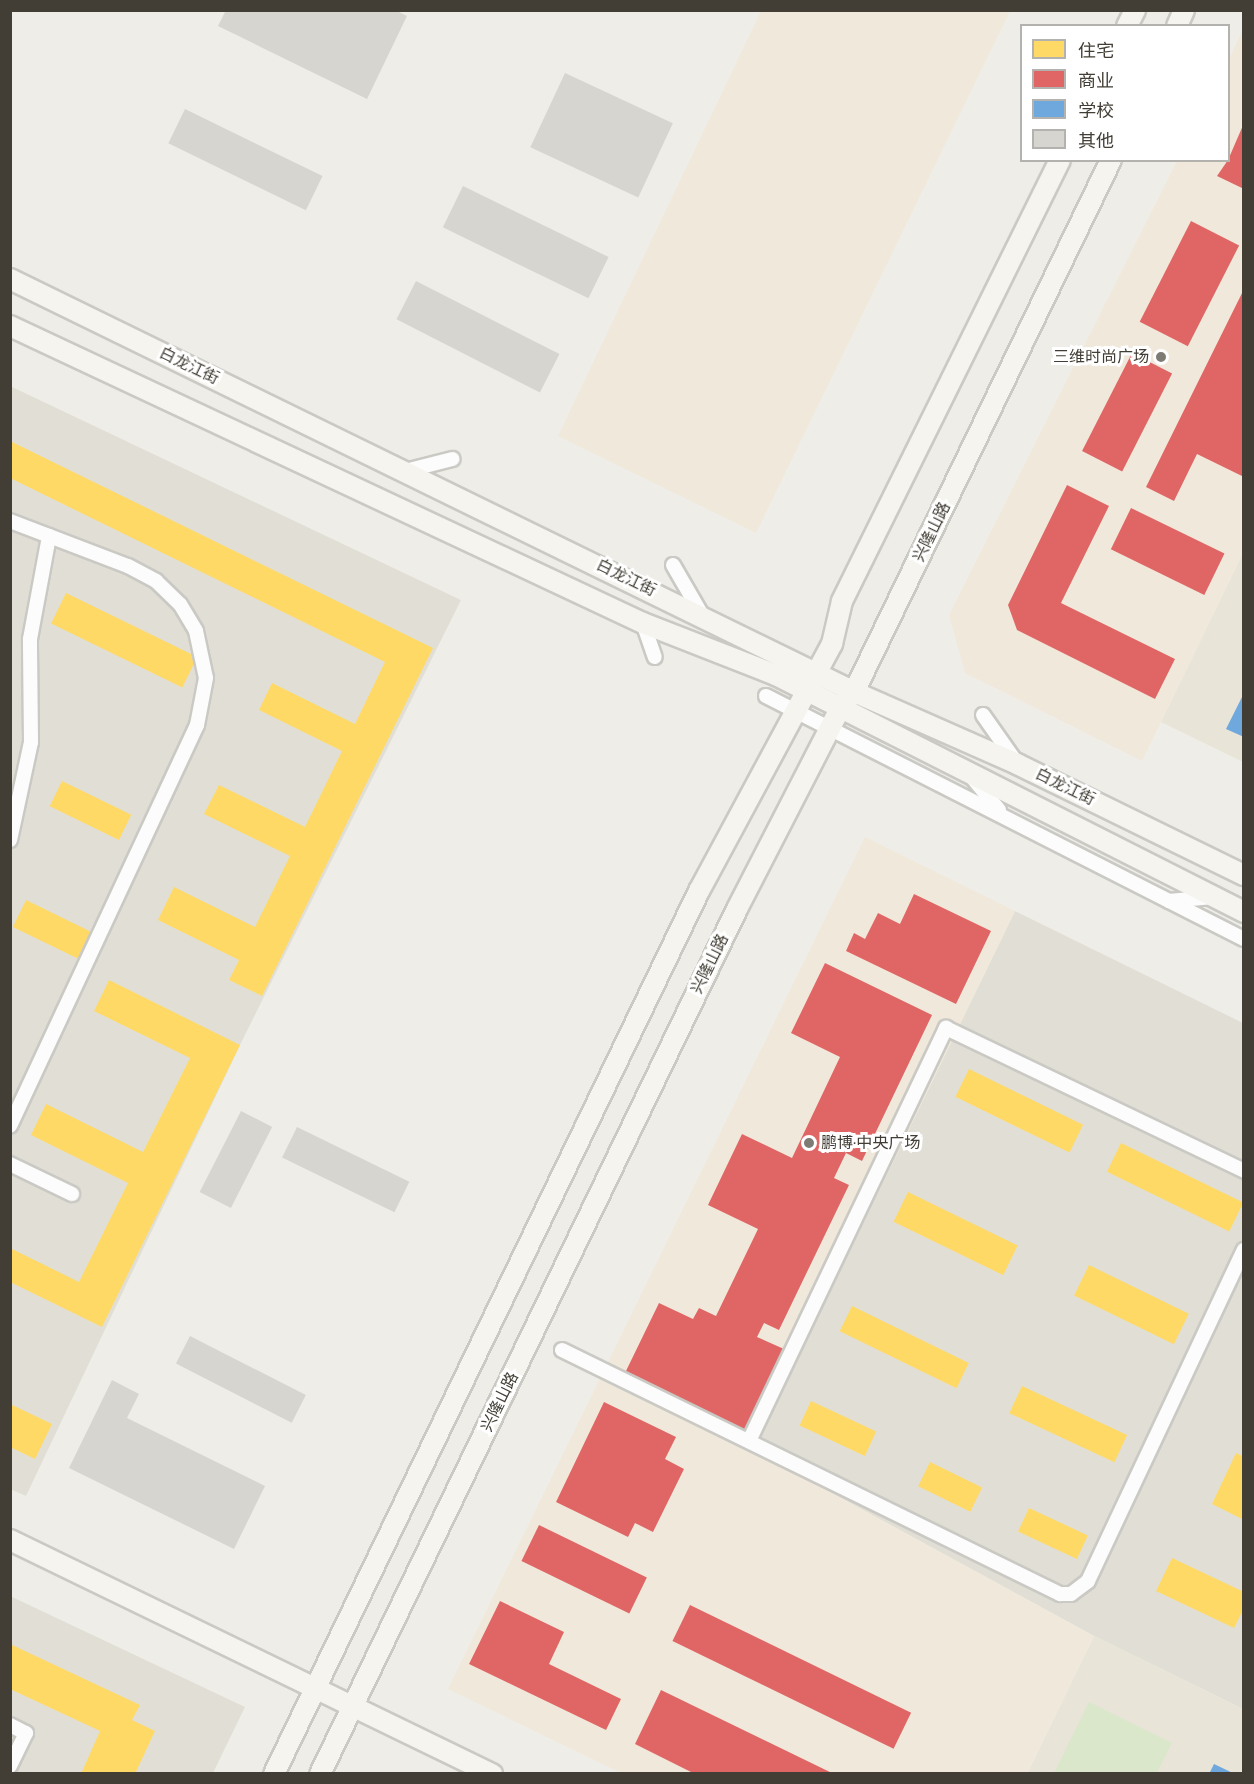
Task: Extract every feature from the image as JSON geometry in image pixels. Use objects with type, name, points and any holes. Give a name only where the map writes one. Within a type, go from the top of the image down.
[{"type":"street","points":[[1128,24],[1135,10]]},
{"type":"street","points":[[1178,24],[1184,10]]},
{"type":"street","points":[[274,1773],[699,891],[832,644],[842,601],[1059,162]]},
{"type":"street","name":"兴隆山路","points":[[320,1773],[736,909],[848,700],[1110,162]]},
{"type":"street","name":"白龙江街","points":[[10,279],[702,615],[811,682],[848,700],[968,772],[1244,912]]},
{"type":"street","name":"白龙江街","points":[[10,326],[643,623],[811,682]]},
{"type":"street","points":[[405,471],[452,459]]},
{"type":"street","points":[[10,521],[136,569],[169,592],[196,631],[205,662],[205,694],[197,724],[10,1126]]},
{"type":"street","points":[[10,840],[31,742],[30,639],[49,536]]},
{"type":"street","points":[[673,565],[702,615]]},
{"type":"street","points":[[643,623],[655,657]]},
{"type":"street","points":[[766,696],[1244,939]]},
{"type":"street","name":"白龙江街","points":[[848,700],[1017,764],[1244,875]]},
{"type":"street","points":[[983,715],[1017,764]]},
{"type":"street","points":[[968,772],[1002,814]]},
{"type":"street","points":[[1167,901],[1213,897]]},
{"type":"street","points":[[749,1441],[946,1028],[1244,1171]]},
{"type":"street","points":[[10,1164],[72,1194]]},
{"type":"street","points":[[562,1350],[1060,1594],[1076,1592],[1088,1581],[1244,1250]]},
{"type":"street","points":[[10,1540],[492,1773]]},
{"type":"street","points":[[10,1725],[26,1733],[10,1766]]},
{"type":"shaded area","points":[[761,11],[1010,11],[756,533],[558,436]]},
{"type":"shaded area","name":"三维时尚广场","points":[[1243,29],[1243,553],[1142,761],[965,673],[949,615],[1176,162],[1230,162],[1230,57]]},
{"type":"shaded area","points":[[10,386],[461,600],[240,1045],[26,1496],[10,1489]]},
{"type":"shaded area","points":[[1243,553],[1243,762],[1161,722]]},
{"type":"shaded area","points":[[865,837],[1015,911],[753,1450],[1094,1636],[1027,1773],[621,1773],[448,1689]]},
{"type":"shaded area","points":[[1015,911],[1243,1023],[1243,1709],[1094,1636],[753,1450]]},
{"type":"shaded area","points":[[10,1596],[245,1707],[213,1773],[11,1773]]},
{"type":"shaded area","points":[[1094,1636],[1243,1709],[1243,1773],[1027,1774]]},
{"type":"green space","points":[[1089,1702],[1172,1743],[1157,1773],[1054,1773]]},
{"type":"building: 住宅","points":[[10,441],[433,648],[262,996],[229,980],[239,960],[158,920],[174,887],[255,927],[290,856],[204,814],[219,785],[305,827],[342,751],[259,710],[272,683],[355,724],[385,662],[10,478]]},
{"type":"building: 住宅","points":[[66,593],[197,657],[182,688],[51,624]]},
{"type":"building: 住宅","points":[[62,781],[131,815],[119,840],[50,806]]},
{"type":"building: 住宅","points":[[26,900],[97,935],[84,962],[13,927]]},
{"type":"building: 住宅","points":[[109,980],[240,1045],[102,1327],[10,1282],[10,1248],[79,1282],[128,1183],[31,1135],[46,1104],[143,1152],[190,1058],[94,1011]]},
{"type":"building: 住宅","points":[[969,1069],[1083,1125],[1070,1153],[955,1097]]},
{"type":"building: 住宅","points":[[1121,1143],[1243,1203],[1229,1231],[1107,1172]]},
{"type":"building: 住宅","points":[[908,1192],[1018,1245],[1003,1275],[894,1222]]},
{"type":"building: 住宅","points":[[1089,1265],[1189,1314],[1174,1344],[1074,1296]]},
{"type":"building: 住宅","points":[[852,1306],[969,1363],[957,1388],[840,1331]]},
{"type":"building: 住宅","points":[[1022,1386],[1127,1435],[1114,1462],[1009,1413]]},
{"type":"building: 住宅","points":[[811,1401],[876,1431],[865,1456],[800,1425]]},
{"type":"building: 住宅","points":[[10,1404],[52,1424],[35,1459],[10,1447]]},
{"type":"building: 住宅","points":[[1236,1453],[1244,1457],[1244,1520],[1212,1504]]},
{"type":"building: 住宅","points":[[930,1462],[982,1487],[970,1512],[918,1486]]},
{"type":"building: 住宅","points":[[1029,1508],[1088,1535],[1077,1559],[1018,1532]]},
{"type":"building: 住宅","points":[[1172,1558],[1244,1592],[1244,1608],[1234,1628],[1156,1591]]},
{"type":"building: 住宅","points":[[10,1644],[140,1705],[132,1720],[155,1731],[135,1774],[81,1774],[100,1731],[10,1689]]},
{"type":"building: 商业","points":[[1244,123],[1244,189],[1217,176],[1227,162],[1230,162],[1230,155]]},
{"type":"building: 商业","points":[[1191,221],[1239,246],[1188,346],[1140,322]]},
{"type":"building: 商业","points":[[1244,289],[1244,477],[1197,454],[1174,501],[1146,487]]},
{"type":"building: 商业","points":[[1132,353],[1172,373],[1122,471],[1082,451]]},
{"type":"building: 商业","points":[[1067,485],[1109,506],[1061,603],[1175,659],[1155,699],[1017,630],[1008,605]]},
{"type":"building: 商业","points":[[1131,508],[1224,554],[1204,595],[1111,549]]},
{"type":"building: 商业","points":[[914,894],[991,931],[956,1004],[846,951],[854,933],[865,939],[878,913],[900,924]]},
{"type":"building: 商业","points":[[825,963],[932,1015],[862,1161],[846,1153],[834,1178],[849,1185],[779,1330],[764,1323],[757,1337],[784,1349],[745,1430],[625,1373],[659,1303],[693,1319],[699,1308],[716,1316],[758,1229],[708,1205],[742,1134],[792,1158],[840,1057],[791,1033]]},
{"type":"building: 商业","points":[[604,1402],[676,1437],[665,1459],[684,1469],[653,1532],[635,1523],[628,1537],[556,1502]]},
{"type":"building: 商业","points":[[539,1525],[647,1578],[629,1614],[521,1561]]},
{"type":"building: 商业","points":[[500,1601],[564,1632],[549,1664],[621,1699],[606,1730],[469,1664]]},
{"type":"building: 商业","points":[[690,1605],[911,1713],[894,1749],[672,1641]]},
{"type":"building: 商业","points":[[661,1690],[834,1774],[695,1774],[635,1744]]},
{"type":"building: 学校","points":[[1244,693],[1244,737],[1226,729]]},
{"type":"building: 学校","points":[[1214,1764],[1235,1774],[1209,1774]]},
{"type":"building: 其他","points":[[226,10],[395,10],[407,16],[367,99],[218,26]]},
{"type":"building: 其他","points":[[565,73],[673,123],[638,198],[530,147]]},
{"type":"building: 其他","points":[[185,109],[323,176],[306,210],[168,143]]},
{"type":"building: 其他","points":[[463,186],[609,257],[588,298],[443,227]]},
{"type":"building: 其他","points":[[416,281],[559,354],[540,392],[396,319]]},
{"type":"building: 其他","points":[[241,1111],[272,1127],[231,1208],[200,1192]]},
{"type":"building: 其他","points":[[297,1127],[409,1182],[394,1212],[282,1158]]},
{"type":"building: 其他","points":[[190,1336],[306,1395],[292,1423],[176,1364]]},
{"type":"building: 其他","points":[[112,1380],[139,1394],[127,1418],[265,1486],[234,1549],[69,1468]]},
{"type":"place","name":"三维时尚广场","points":[[1161,357]]},
{"type":"place","name":"鹏博·中央广场","points":[[809,1143]]}]
